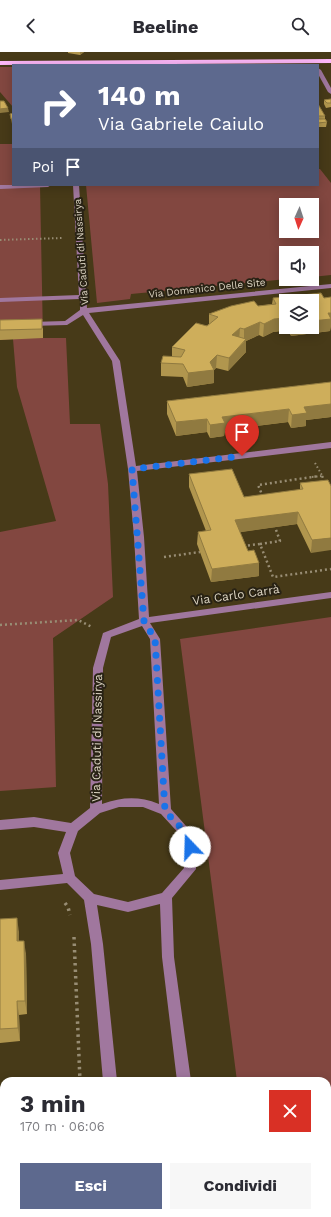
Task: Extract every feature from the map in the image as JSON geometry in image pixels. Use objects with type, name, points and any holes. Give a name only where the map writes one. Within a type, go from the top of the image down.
[{"type":"main road","points":[[0,63],[314,63],[331,61]]},
{"type":"street","points":[[319,72],[331,92]]},
{"type":"street","points":[[0,187],[24,186]]},
{"type":"street","name":"Via Caduti di Nassirya","points":[[76,186],[84,311],[116,361],[132,469],[144,621],[155,639],[165,811]]},
{"type":"street","name":"Via Domenico Delle Site","points":[[84,311],[331,286]]},
{"type":"street","points":[[0,300],[83,297]]},
{"type":"street","points":[[22,324],[67,322],[84,311]]},
{"type":"street","points":[[132,469],[331,445]]},
{"type":"street","name":"Via Carlo Carrà","points":[[144,621],[331,595]]},
{"type":"street","points":[[107,635],[144,621]]},
{"type":"street","name":"Via Caduti di Nassirya","points":[[96,810],[98,668],[107,635]]},
{"type":"street","name":"Via Caduti di Nassirya","points":[[70,878],[64,853],[74,828],[96,810],[118,803],[143,803],[165,811],[189,836],[190,869],[166,897]]},
{"type":"street","points":[[0,825],[34,822],[74,828]]},
{"type":"street","points":[[0,885],[70,878],[90,898],[128,907],[166,897],[168,957],[183,1077]]},
{"type":"street","points":[[90,898],[97,944],[110,1077]]},
{"type":"path","points":[[0,240],[80,237]]},
{"type":"path","points":[[314,461],[325,482]]},
{"type":"path","points":[[264,499],[258,485],[322,476]]},
{"type":"path","points":[[240,546],[280,541],[275,527]]},
{"type":"path","points":[[260,544],[274,577],[331,570]]},
{"type":"path","points":[[164,557],[200,552]]},
{"type":"path","points":[[0,625],[78,620],[107,635]]},
{"type":"path","points":[[48,881],[68,907],[72,921]]},
{"type":"path","points":[[74,935],[80,1077]]},
{"type":"shaded area","points":[[0,67],[12,67],[12,106],[0,92]]},
{"type":"shaded area","points":[[0,144],[12,144],[12,186],[40,186],[43,338],[66,338],[70,424],[100,424],[108,484],[113,597],[53,638],[56,787],[0,791],[0,532],[56,521],[17,387],[13,339],[0,340]]},
{"type":"shaded area","points":[[319,169],[331,183],[331,275],[319,276],[319,246],[279,246],[279,280],[131,294],[130,299],[97,303],[86,186],[319,186]]},
{"type":"shaded area","points":[[331,617],[331,1077],[236,1077],[180,639]]},
{"type":"building","points":[[331,99],[331,103],[327,103],[324,100]]},
{"type":"building","points":[[0,101],[4,101],[8,108],[0,109]]},
{"type":"building","points":[[319,106],[325,116],[319,116]]},
{"type":"building","points":[[319,119],[325,119],[327,122],[319,123]]},
{"type":"building","points":[[321,293],[324,298],[331,297],[331,313],[328,313],[331,319],[319,320],[319,294],[311,294]]},
{"type":"building","points":[[279,297],[279,319],[274,319],[264,324],[260,322],[244,329],[240,328],[232,335],[246,339],[229,358],[217,355],[210,362],[214,370],[188,373],[183,364],[161,363],[163,356],[181,357],[185,350],[172,347],[196,323],[207,326],[218,317],[209,314],[231,306],[254,301],[258,306],[276,304],[273,298]]},
{"type":"building","points":[[42,319],[42,329],[0,330],[0,320]]},
{"type":"building","points":[[331,382],[331,404],[304,407],[307,413],[292,415],[289,409],[222,417],[225,423],[210,425],[207,419],[176,422],[167,401]]},
{"type":"building","points":[[232,469],[244,497],[303,489],[300,483],[328,480],[331,486],[331,538],[312,540],[298,512],[235,520],[248,551],[254,550],[259,563],[212,569],[198,532],[211,530],[189,474]]},
{"type":"building","points":[[17,918],[17,941],[24,941],[25,1001],[17,1001],[18,1028],[0,1029],[0,919]]},
{"type":"route","points":[[190,847],[189,836],[165,811],[155,639],[144,621],[139,537],[132,469],[242,456]]}]
